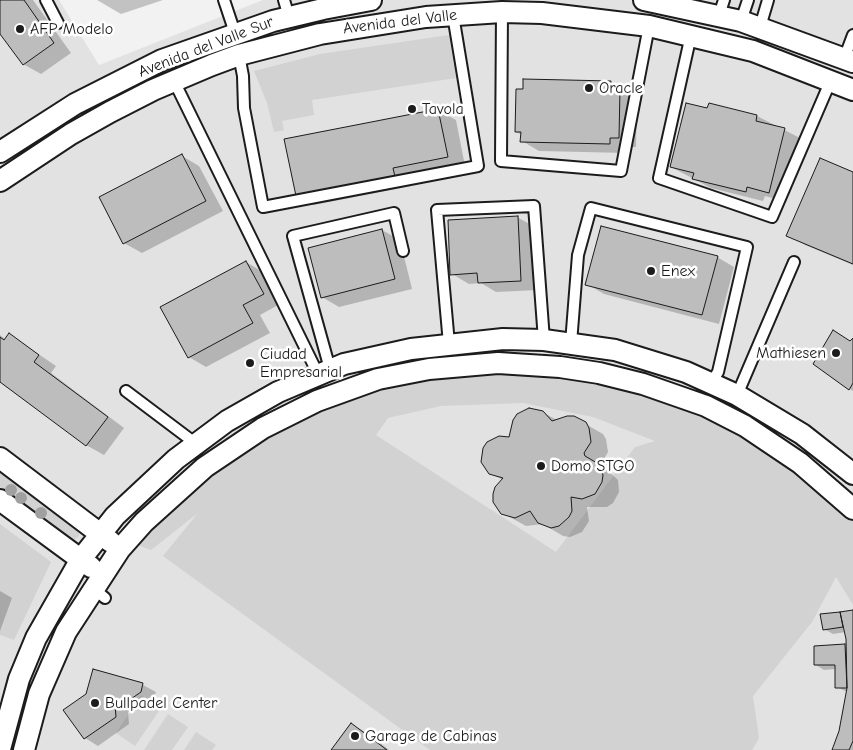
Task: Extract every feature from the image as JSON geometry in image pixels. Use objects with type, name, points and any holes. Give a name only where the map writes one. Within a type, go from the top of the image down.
[{"type":"street","name":"Avenida del Valle Sur","points":[[2,145],[75,104],[162,60],[235,33],[286,8],[371,0]]},
{"type":"street","points":[[644,0],[722,8],[741,21],[849,60]]},
{"type":"street","name":"Avenida del Valle","points":[[0,181],[20,166],[110,112],[174,81],[239,55],[343,29],[453,15],[502,12],[542,13],[649,26],[753,51],[853,90]]},
{"type":"street","points":[[2,145],[20,166]]},
{"type":"street","points":[[0,749],[19,679],[36,638],[81,559],[100,533],[158,474],[195,444],[250,407],[324,372],[389,353],[428,346],[503,339],[544,340],[616,350],[672,368],[738,395],[802,434],[853,474]]},
{"type":"street","points":[[428,346],[423,351],[420,359],[423,366],[428,369]]},
{"type":"street","points":[[389,353],[396,366],[392,375]]},
{"type":"street","points":[[24,750],[39,694],[66,632],[100,587],[120,549],[172,494],[232,447],[302,407],[392,375],[428,369],[498,363],[553,366],[599,373],[661,390],[706,406],[745,426],[781,448],[834,490],[853,509]]},
{"type":"street","points":[[661,390],[673,386],[676,382],[677,375],[672,368]]},
{"type":"street","points":[[706,406],[701,400],[700,391],[706,386],[714,384]]},
{"type":"street","points":[[0,458],[120,549]]},
{"type":"street","points":[[0,500],[81,559],[100,587]]},
{"type":"lane","points":[[46,0],[58,23]]},
{"type":"lane","points":[[224,0],[235,33]]},
{"type":"lane","points":[[741,21],[748,0]]},
{"type":"lane","points":[[760,27],[768,0]]},
{"type":"lane","points":[[502,12],[501,161],[621,171],[649,26]]},
{"type":"lane","points":[[239,55],[243,76],[244,108],[263,207],[478,166],[453,15]]},
{"type":"lane","points":[[849,60],[853,34]]},
{"type":"lane","points":[[691,35],[659,178],[772,217],[830,80]]},
{"type":"lane","points":[[174,81],[324,372]]},
{"type":"lane","points":[[448,344],[437,210],[534,206],[544,340]]},
{"type":"lane","points":[[571,343],[578,255],[591,208],[747,247],[714,384]]},
{"type":"lane","points":[[324,372],[292,236],[394,213],[403,251]]},
{"type":"lane","points":[[738,395],[794,262]]},
{"type":"lane","points":[[126,391],[195,444]]},
{"type":"shaded area","points":[[0,0],[59,0],[99,65],[263,0],[853,0],[853,750],[0,750]]},
{"type":"shaded area","points":[[449,35],[456,78],[312,100],[314,115],[282,121],[284,130],[274,132],[267,103],[254,71],[320,54]]},
{"type":"shaded area","points":[[512,372],[574,376],[670,398],[754,437],[853,516],[853,605],[836,577],[812,622],[753,696],[759,738],[752,750],[430,750],[163,556],[198,513],[151,550],[135,544],[185,496],[240,454],[308,415],[380,389],[452,375]],"holes":[[[523,403],[593,417],[655,441],[635,447],[556,552],[376,435],[388,418],[441,406]]]},
{"type":"shaded area","points":[[0,470],[79,530],[79,536],[73,540],[69,539],[0,487]]},
{"type":"shaded area","points":[[0,524],[51,562],[14,640],[0,635]]},
{"type":"shaded area","points":[[141,695],[161,708],[135,746],[116,733]]},
{"type":"shaded area","points":[[168,714],[188,727],[172,750],[144,750]]},
{"type":"shaded area","points":[[196,732],[216,745],[212,750],[184,750]]},
{"type":"building","points":[[0,0],[24,0],[54,43],[23,65],[0,34]]},
{"type":"building","points":[[523,79],[611,81],[611,87],[620,88],[619,138],[610,138],[610,144],[520,142],[521,132],[515,132],[516,89],[523,89]]},
{"type":"building","points":[[686,103],[707,108],[709,103],[757,115],[756,121],[785,128],[769,193],[747,187],[746,192],[692,179],[694,173],[670,167]]},
{"type":"building","points":[[438,109],[448,157],[393,168],[395,177],[296,196],[284,139]]},
{"type":"building","points":[[182,154],[206,201],[123,244],[99,197]]},
{"type":"building","points":[[820,158],[853,172],[853,264],[786,236]]},
{"type":"building","points":[[518,216],[521,281],[478,283],[477,273],[450,275],[448,220]]},
{"type":"building","name":"Enex","points":[[601,226],[718,256],[702,315],[585,285]]},
{"type":"building","points":[[382,229],[395,279],[321,298],[308,248]]},
{"type":"building","points":[[246,261],[264,294],[243,305],[253,323],[188,358],[160,307]]},
{"type":"building","name":"Mathiesen","points":[[833,330],[850,341],[853,338],[853,383],[849,390],[813,364]]},
{"type":"building","points":[[9,333],[39,355],[34,362],[108,417],[86,446],[0,382],[0,337],[4,340]]},
{"type":"building","name":"Domo STGO","points":[[529,408],[543,411],[552,421],[567,416],[574,416],[586,422],[591,442],[584,453],[585,456],[597,463],[603,475],[602,482],[595,494],[582,499],[571,497],[572,511],[569,517],[559,526],[551,528],[538,523],[530,511],[515,518],[501,514],[493,502],[493,494],[495,487],[503,478],[489,474],[481,462],[483,448],[487,442],[499,436],[509,437],[513,420],[517,414]]},
{"type":"building","points":[[853,610],[853,741],[849,750],[832,750],[839,731],[847,688],[846,639],[840,612]]},
{"type":"building","points":[[840,612],[843,627],[823,630],[820,614]]},
{"type":"building","points":[[845,644],[847,688],[835,688],[835,665],[814,665],[814,646]]},
{"type":"building","name":"Bullpadel Center","points":[[93,669],[143,683],[141,692],[128,701],[125,698],[115,705],[116,717],[84,739],[63,710],[86,694]]},
{"type":"building","name":"Garage de Cabinas","points":[[351,723],[387,750],[331,750]]},
{"type":"place","name":"AFP Modelo","points":[[20,29]]},
{"type":"place","name":"Oracle","points":[[589,88]]},
{"type":"place","name":"Tavola","points":[[412,109]]},
{"type":"place","name":"Enex","points":[[651,271]]},
{"type":"place","name":"Mathiesen","points":[[836,353]]},
{"type":"place","name":"Ciudad Empresarial","points":[[250,363]]},
{"type":"place","name":"Domo STGO","points":[[541,466]]},
{"type":"place","name":"Bullpadel Center","points":[[95,703]]},
{"type":"place","name":"Garage de Cabinas","points":[[355,736]]}]
